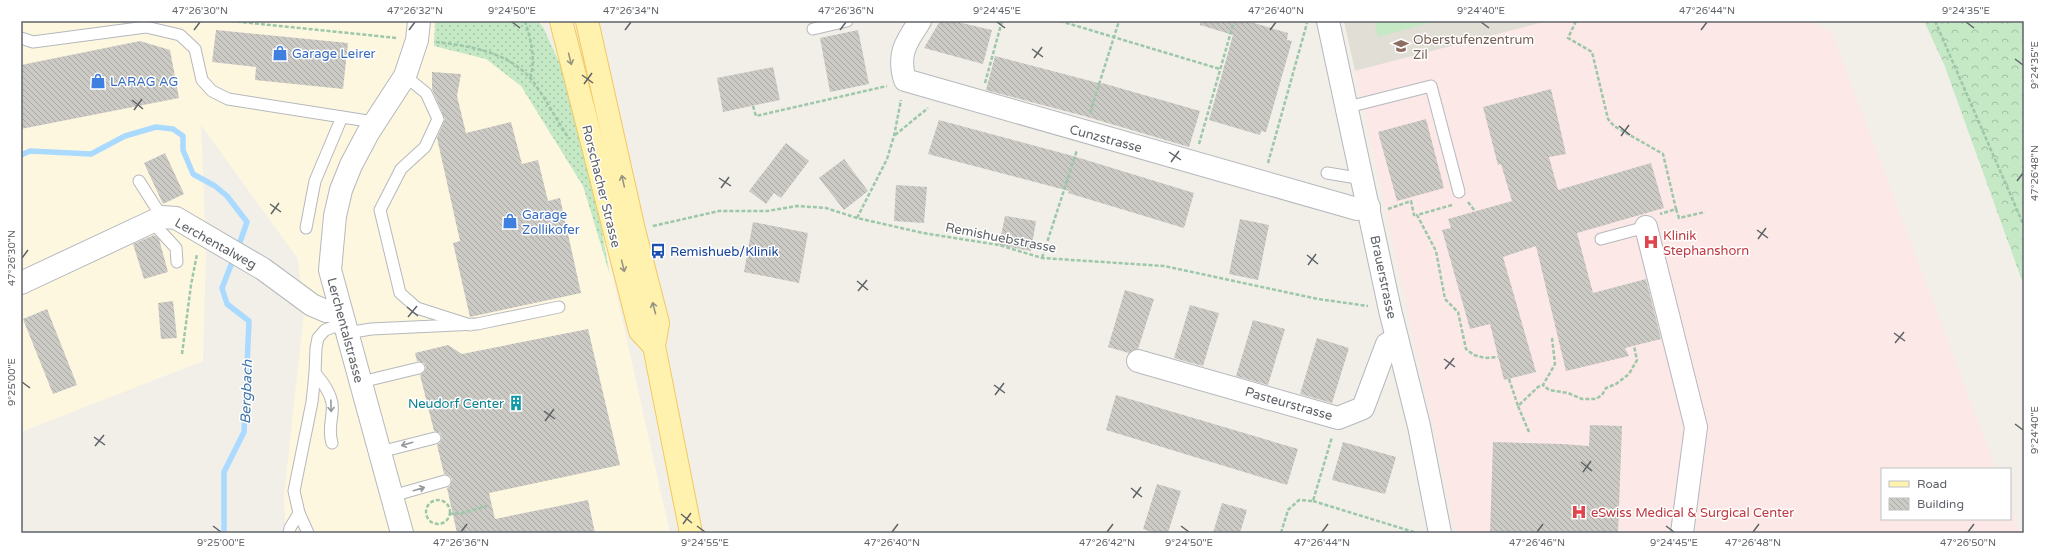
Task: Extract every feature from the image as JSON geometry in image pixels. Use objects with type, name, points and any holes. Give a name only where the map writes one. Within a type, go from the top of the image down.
[{"type":"main road","name":"Rorschacher Strasse","points":[[561,21],[640,331],[654,346]]},
{"type":"main road","name":"Rorschacher Strasse","points":[[587,21],[634,230],[658,323],[654,346],[691,533]]},
{"type":"street","name":"Lerchentalstrasse","points":[[402,533],[330,270],[335,216],[341,190],[351,165],[374,122],[405,76],[417,40],[419,21]]},
{"type":"street","points":[[905,80],[901,68],[901,54],[920,21]]},
{"type":"street","name":"Brauerstrasse","points":[[1328,21],[1363,178],[1375,209],[1390,310],[1419,426],[1440,533]]},
{"type":"street","name":"Cunzstrasse","points":[[905,80],[1357,209],[1375,209]]},
{"type":"street","name":"Lerchentalweg","points":[[157,220],[176,218],[263,269],[312,305],[344,324]]},
{"type":"street","points":[[21,283],[157,220]]},
{"type":"street","points":[[1646,227],[1696,427],[1682,533]]},
{"type":"street","name":"Pasteurstrasse","points":[[1138,361],[1338,418],[1363,408],[1387,344],[1397,339]]},
{"type":"lane","points":[[813,29],[847,21]]},
{"type":"lane","points":[[21,38],[33,42],[146,27],[180,35],[195,49],[202,80],[212,91],[228,99],[374,122]]},
{"type":"lane","points":[[405,76],[426,93],[438,119],[426,147],[401,169],[380,210],[400,293],[417,308],[470,325]]},
{"type":"lane","points":[[1348,107],[1431,86],[1460,198]]},
{"type":"lane","points":[[306,228],[315,181],[342,117]]},
{"type":"lane","points":[[1327,173],[1363,178]]},
{"type":"lane","points":[[139,181],[157,220],[176,248],[177,262]]},
{"type":"lane","points":[[1601,239],[1646,227]]},
{"type":"lane","points":[[308,533],[299,513],[294,491],[316,373],[316,348],[318,338],[325,330],[344,324],[371,329],[470,325],[559,307]]},
{"type":"lane","points":[[361,382],[419,368]]},
{"type":"lane","points":[[316,373],[326,386],[332,404],[328,433],[332,443]]},
{"type":"lane","points":[[380,452],[435,438]]},
{"type":"lane","points":[[392,496],[445,481]]},
{"type":"lane","points":[[289,533],[290,528],[299,513]]},
{"type":"path","points":[[231,21],[404,39]]},
{"type":"path","points":[[525,21],[531,43],[534,69],[530,79]]},
{"type":"path","points":[[980,101],[1002,21]]},
{"type":"path","points":[[1060,21],[1220,69]]},
{"type":"path","points":[[1195,162],[1234,21]]},
{"type":"path","points":[[1261,182],[1271,156],[1308,21]]},
{"type":"path","points":[[1576,21],[1568,38],[1592,52],[1608,119],[1614,126],[1663,154],[1678,218],[1705,212]]},
{"type":"path","points":[[1936,21],[2024,226]]},
{"type":"path","points":[[433,41],[468,45],[496,55],[514,65],[530,79],[571,142]]},
{"type":"path","points":[[752,106],[756,116],[890,86],[905,80]]},
{"type":"path","points":[[857,218],[887,159],[894,136],[905,80]]},
{"type":"path","points":[[894,136],[947,92]]},
{"type":"path","points":[[1417,215],[1460,198]]},
{"type":"path","points":[[1375,209],[1411,201],[1414,215],[1417,215],[1436,251],[1445,299],[1458,312],[1466,348],[1474,355],[1485,358],[1498,356]]},
{"type":"path","name":"Remishuebstrasse","points":[[634,230],[719,211],[767,211],[797,206],[826,208],[857,218],[923,233],[999,245],[1042,258],[1164,266],[1318,299],[1390,310]]},
{"type":"path","points":[[1646,227],[1654,216],[1676,209]]},
{"type":"path","points":[[182,354],[191,285],[202,234]]},
{"type":"path","points":[[1518,406],[1538,387],[1543,385],[1555,364],[1552,338]]},
{"type":"path","points":[[1543,385],[1549,390],[1568,393],[1582,399],[1596,399],[1602,395],[1606,388],[1616,384],[1629,374],[1637,360],[1634,346]]},
{"type":"path","points":[[1509,379],[1529,432]]},
{"type":"path","points":[[1313,501],[1338,418]]},
{"type":"path","points":[[450,514],[447,504],[440,500],[429,503],[426,510],[428,518],[438,524],[445,521],[450,514],[462,513],[487,506]]},
{"type":"path","points":[[1281,533],[1288,510],[1299,500],[1313,501],[1417,533]]},
{"type":"shaded area","points":[[21,21],[541,21],[545,37],[583,144],[670,533],[286,533],[284,496],[304,312],[298,259],[201,125],[206,251],[203,361],[21,432]]},
{"type":"shaded area","name":"Oberstufenzentrum Zil","points":[[1344,21],[1548,21],[1355,71]]},
{"type":"shaded area","name":"Klinik Stephanshorn","points":[[1548,21],[1810,21],[1832,33],[1996,468],[1881,468],[1881,520],[2011,520],[2011,508],[2020,533],[1456,533],[1355,71]]},
{"type":"green space","points":[[435,21],[538,21],[543,27],[563,71],[588,154],[610,275],[583,186],[521,86],[486,59],[434,46]]},
{"type":"green space","points":[[1374,21],[1436,21],[1378,37]]},
{"type":"green space","points":[[1924,21],[2024,21],[2024,286],[1944,64]]},
{"type":"building","points":[[940,21],[953,21],[992,30],[983,64],[924,48]]},
{"type":"building","points":[[1200,21],[1247,21],[1288,33],[1287,40],[1292,41],[1266,132],[1261,131],[1260,135],[1209,120],[1233,35],[1200,25]]},
{"type":"building","name":"Garage Leirer","points":[[216,30],[348,43],[343,89],[255,80],[256,67],[212,62]]},
{"type":"building","points":[[858,30],[869,84],[830,92],[820,38]]},
{"type":"building","name":"LARAG AG","points":[[140,41],[170,50],[179,98],[21,129],[21,65]]},
{"type":"building","points":[[995,56],[1102,83],[1200,111],[1189,147],[1084,116],[986,90]]},
{"type":"building","points":[[773,67],[780,100],[723,112],[717,78]]},
{"type":"building","name":"Garage Zollikofer","points":[[432,72],[461,74],[457,96],[466,133],[511,122],[522,164],[538,160],[548,201],[560,198],[581,293],[470,317],[453,243],[460,241],[437,138],[445,119],[432,89]]},
{"type":"building","points":[[1551,89],[1566,154],[1549,157],[1558,190],[1651,163],[1664,208],[1577,233],[1593,293],[1646,279],[1661,339],[1625,348],[1629,356],[1566,371],[1536,246],[1503,257],[1536,372],[1504,380],[1490,324],[1470,329],[1442,230],[1451,228],[1448,219],[1512,201],[1501,164],[1498,165],[1483,107]]},
{"type":"building","points":[[1426,119],[1444,188],[1397,201],[1378,132]]},
{"type":"building","points":[[939,120],[1073,156],[1194,193],[1184,228],[1068,193],[1069,191],[928,154]]},
{"type":"building","points":[[786,143],[809,161],[781,198],[774,193],[766,204],[749,191]]},
{"type":"building","points":[[165,153],[184,194],[163,204],[144,163]]},
{"type":"building","points":[[844,159],[868,191],[844,210],[819,178]]},
{"type":"building","points":[[896,185],[927,187],[924,223],[894,221]]},
{"type":"building","points":[[1005,216],[1036,221],[1031,251],[999,245]]},
{"type":"building","points":[[1240,219],[1269,225],[1258,280],[1229,274]]},
{"type":"building","points":[[753,222],[808,233],[799,283],[744,272]]},
{"type":"building","points":[[154,235],[159,239],[168,272],[144,279],[133,244]]},
{"type":"building","points":[[1125,290],[1154,299],[1138,349],[1129,353],[1108,347]]},
{"type":"building","points":[[173,301],[177,338],[161,339],[158,303]]},
{"type":"building","points":[[1190,305],[1219,313],[1203,366],[1174,358]]},
{"type":"building","points":[[47,309],[77,385],[53,394],[23,319]]},
{"type":"building","points":[[1253,320],[1285,329],[1268,385],[1236,376]]},
{"type":"building","name":"Neudorf Center","points":[[588,329],[620,465],[489,493],[495,519],[588,500],[595,533],[457,533],[447,488],[450,486],[452,479],[450,476],[444,474],[437,445],[440,443],[442,437],[440,433],[434,431],[420,375],[424,373],[426,367],[424,363],[417,361],[415,353],[448,345],[462,354]]},
{"type":"building","points":[[1317,338],[1349,348],[1332,403],[1300,394]]},
{"type":"building","points":[[1116,395],[1298,449],[1287,485],[1106,430]]},
{"type":"building","points":[[1590,425],[1622,426],[1618,533],[1490,533],[1493,442],[1589,446]]},
{"type":"building","points":[[1343,442],[1396,457],[1385,494],[1332,480]]},
{"type":"building","points":[[1157,484],[1181,491],[1168,533],[1155,533],[1143,529]]},
{"type":"building","points":[[1222,503],[1247,510],[1240,533],[1213,533]]},
{"type":"waterway","name":"Bergbach","points":[[21,155],[30,151],[91,154],[125,136],[156,127],[173,129],[183,136],[183,150],[193,174],[215,186],[227,196],[247,222],[239,245]]},
{"type":"waterway","name":"Bergbach","points":[[224,533],[224,472],[244,432],[249,321],[227,304],[222,288],[233,260]]},
{"type":"place","name":"Oberstufenzentrum Zil","points":[[1401,46]]},
{"type":"place","name":"Garage Leirer","points":[[280,53]]},
{"type":"place","name":"LARAG AG","points":[[98,81]]},
{"type":"place","name":"Garage Zollikofer","points":[[510,221]]},
{"type":"place","name":"Klinik Stephanshorn","points":[[1651,242]]},
{"type":"place","name":"Remishueb/Klinik","points":[[658,251]]},
{"type":"place","name":"Neudorf Center","points":[[516,403]]},
{"type":"place","name":"eSwiss Medical & Surgical Center","points":[[1579,512]]}]
